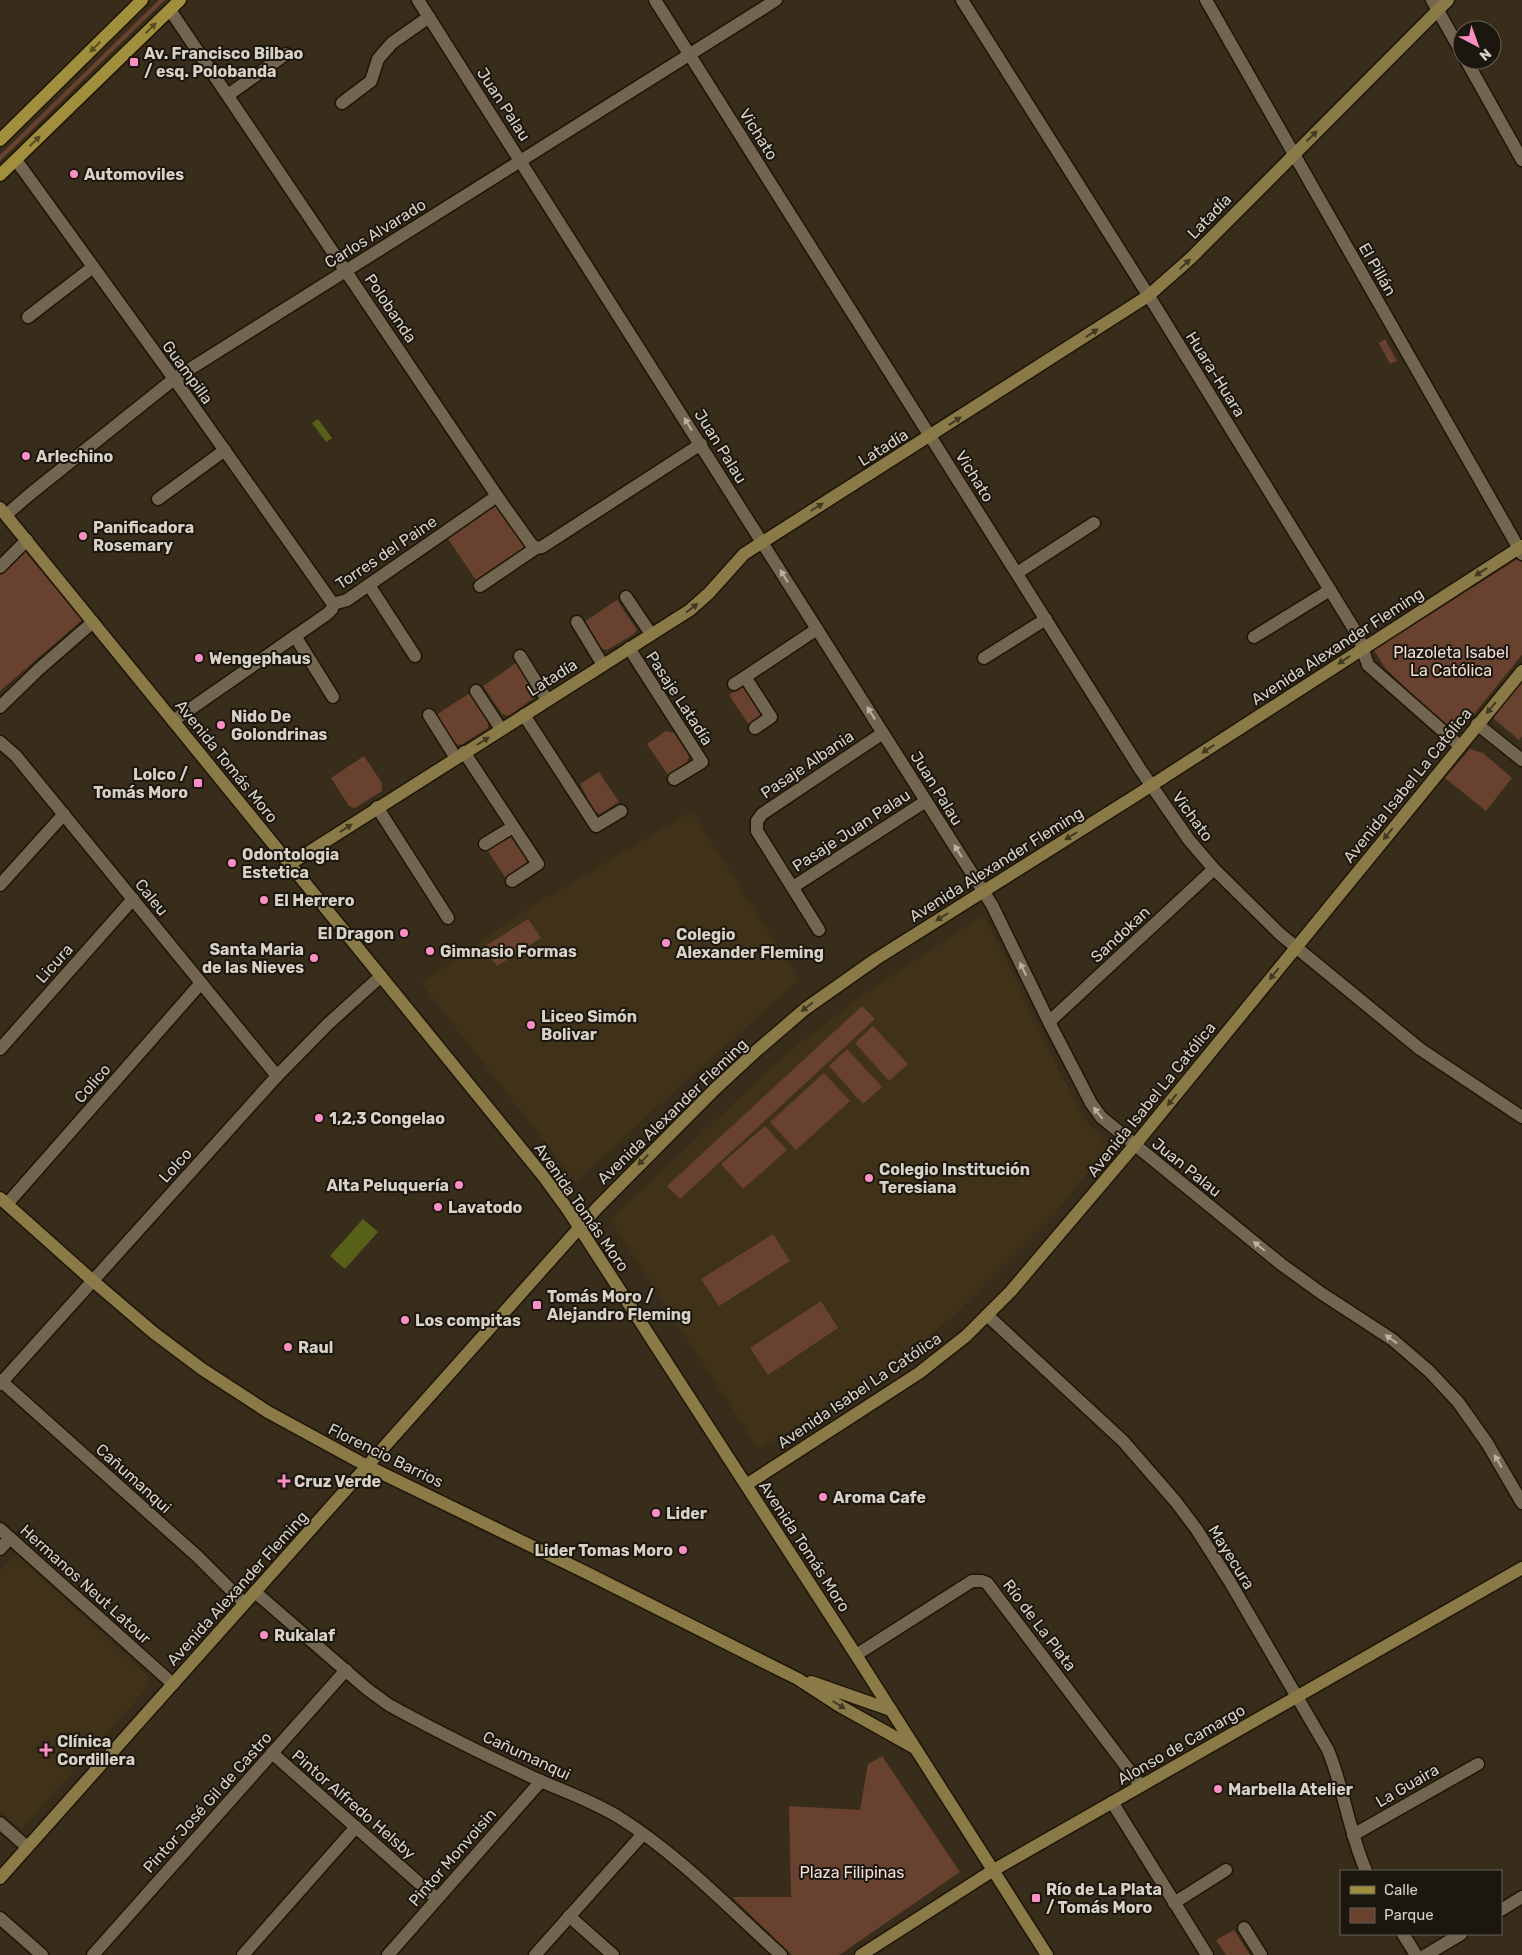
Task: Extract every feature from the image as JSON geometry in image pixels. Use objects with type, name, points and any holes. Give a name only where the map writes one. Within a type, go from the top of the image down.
[{"type":"main road","points":[[0,140],[142,0]]},
{"type":"main road","points":[[0,175],[180,0]]},
{"type":"main road","name":"Latadía","points":[[290,864],[690,610],[702,600],[738,559],[762,542],[1148,296],[1191,258],[1294,154],[1435,6],[1448,0]]},
{"type":"main road","name":"Avenida Tomás Moro","points":[[3,511],[544,1177],[580,1227],[856,1654],[1047,1955]]},
{"type":"main road","name":"Avenida Alexander Fleming","points":[[0,1878],[597,1208],[715,1088],[805,1009],[876,959],[1521,549]]},
{"type":"main road","name":"Avenida Isabel La Católica","points":[[746,1485],[919,1373],[966,1336],[1011,1291],[1134,1146],[1522,671]]},
{"type":"main road","name":"Florencio Barrios","points":[[4,1201],[154,1333],[234,1392],[367,1466],[486,1523],[798,1679],[855,1715],[915,1748]]},
{"type":"main road","name":"Alonso de Camargo","points":[[861,1955],[992,1871],[1522,1568]]},
{"type":"main road","name":"Florencio Barrios","points":[[798,1679],[891,1710]]},
{"type":"street","name":"Juan Palau","points":[[418,0],[984,892],[1090,1103],[1101,1117],[1134,1146],[1282,1264],[1321,1293],[1394,1340],[1429,1370],[1458,1402],[1487,1443],[1522,1503]]},
{"type":"street","name":"Vichato","points":[[655,0],[1151,785],[1189,840],[1253,909],[1296,947],[1420,1049],[1522,1116]]},
{"type":"street","name":"Carlos Alvarado","points":[[3,511],[29,495],[174,379],[776,0]]},
{"type":"street","name":"Huara-Huara","points":[[962,0],[1330,590],[1359,638],[1368,665],[1460,746]]},
{"type":"street","name":"El Pillán","points":[[1206,0],[1521,549]]},
{"type":"street","points":[[1435,6],[1452,36]]},
{"type":"street","name":"Polobanda","points":[[170,10],[497,496],[531,544],[536,548]]},
{"type":"street","points":[[342,103],[371,81],[378,59],[392,42],[428,17]]},
{"type":"street","points":[[228,95],[286,54]]},
{"type":"street","points":[[1472,70],[1522,160]]},
{"type":"street","name":"Guampilla","points":[[16,160],[225,450],[333,604]]},
{"type":"street","points":[[28,316],[93,267]]},
{"type":"street","points":[[480,586],[536,548],[542,547],[701,444]]},
{"type":"street","points":[[158,499],[225,450]]},
{"type":"street","name":"Torres del Paine","points":[[173,721],[327,614],[332,609],[333,604],[347,600],[497,496]]},
{"type":"street","points":[[1017,573],[1094,523]]},
{"type":"street","points":[[0,567],[26,540]]},
{"type":"street","points":[[369,585],[415,656]]},
{"type":"street","points":[[1254,637],[1330,590]]},
{"type":"street","name":"Pasaje Latadía","points":[[626,597],[651,634]]},
{"type":"street","points":[[984,658],[1046,619]]},
{"type":"street","points":[[0,707],[39,669],[93,622]]},
{"type":"street","points":[[576,622],[602,665]]},
{"type":"street","points":[[755,728],[771,717],[739,680],[818,629]]},
{"type":"street","points":[[295,636],[333,697]]},
{"type":"street","name":"Pasaje Latadía","points":[[629,648],[702,762],[674,779]]},
{"type":"street","points":[[520,656],[547,700]]},
{"type":"street","points":[[476,691],[501,729]]},
{"type":"street","points":[[524,714],[596,826],[621,811]]},
{"type":"street","points":[[429,715],[513,827],[538,864],[512,881]]},
{"type":"street","points":[[1477,724],[1519,752]]},
{"type":"street","name":"Pasaje Albania","points":[[820,930],[757,831],[757,821],[762,814],[883,733]]},
{"type":"street","name":"Caleu","points":[[0,742],[16,756],[277,1076]]},
{"type":"street","name":"Pasaje Juan Palau","points":[[793,887],[926,801]]},
{"type":"street","points":[[377,807],[448,918]]},
{"type":"street","points":[[0,885],[64,814]]},
{"type":"street","points":[[485,844],[513,827]]},
{"type":"street","name":"Sandokan","points":[[1049,1022],[1214,869]]},
{"type":"street","name":"Licura","points":[[0,1049],[133,899]]},
{"type":"street","name":"Lolco","points":[[1,1382],[277,1076],[328,1024],[381,976]]},
{"type":"street","name":"Colico","points":[[4,1201],[201,983]]},
{"type":"street","name":"Mayecura","points":[[987,1315],[1117,1436],[1154,1474],[1214,1556],[1328,1750],[1336,1770],[1353,1835],[1366,1870]]},
{"type":"street","name":"Cañumanqui","points":[[1,1382],[197,1556],[244,1604]]},
{"type":"street","name":"Hermanos Neut Latour","points":[[0,1529],[173,1684]]},
{"type":"street","points":[[0,1549],[10,1538]]},
{"type":"street","name":"Río de La Plata","points":[[856,1654],[972,1581],[987,1583],[1141,1786]]},
{"type":"street","name":"Cañumanqui","points":[[255,1592],[388,1705],[541,1781],[585,1800],[618,1817],[643,1834],[682,1865],[781,1955]]},
{"type":"street","name":"Pintor José Gil de Castro","points":[[93,1955],[346,1670]]},
{"type":"street","name":"Pintor Alfredo Helsby","points":[[272,1753],[437,1899]]},
{"type":"street","name":"La Guaira","points":[[1353,1835],[1478,1764]]},
{"type":"street","name":"Pintor Monvoisin","points":[[388,1955],[541,1781]]},
{"type":"street","points":[[1112,1802],[1207,1955]]},
{"type":"street","points":[[0,1823],[27,1848]]},
{"type":"street","points":[[243,1955],[356,1827]]},
{"type":"street","points":[[535,1955],[643,1834]]},
{"type":"street","points":[[1174,1903],[1226,1870]]},
{"type":"street","points":[[1502,1909],[1522,1897]]},
{"type":"street","points":[[569,1916],[613,1955]]},
{"type":"street","points":[[0,1918],[42,1955]]},
{"type":"street","points":[[1244,1928],[1261,1955]]},
{"type":"street","points":[[1404,1935],[1416,1955]]},
{"type":"street","points":[[1426,1955],[1459,1935]]},
{"type":"shaded area","points":[[318,419],[332,438],[326,442],[312,423]]},
{"type":"shaded area","points":[[692,811],[799,980],[576,1182],[421,983],[532,906]]},
{"type":"shaded area","name":"Colegio Institución Teresiana","points":[[980,917],[985,917],[1061,1074],[1085,1119],[1109,1146],[1059,1209],[952,1317],[904,1356],[759,1450],[610,1220],[785,1055],[867,992]]},
{"type":"shaded area","points":[[363,1219],[378,1232],[345,1269],[330,1256]]},
{"type":"shaded area","name":"Clínica Cordillera","points":[[16,1554],[148,1676],[147,1688],[21,1830],[0,1811],[0,1571]]},
{"type":"green space","points":[[159,0],[165,0],[0,161],[0,155]]},
{"type":"green space","points":[[1385,339],[1397,361],[1390,364],[1379,343]]},
{"type":"green space","points":[[497,496],[536,548],[480,586],[444,533]]},
{"type":"green space","points":[[23,549],[82,620],[0,691],[0,572]]},
{"type":"green space","name":"Plazoleta Isabel La Católica","points":[[1522,556],[1522,655],[1456,736],[1385,668],[1374,650]]},
{"type":"green space","points":[[617,600],[637,630],[634,634],[607,650],[602,649],[584,622]]},
{"type":"green space","points":[[516,663],[534,691],[534,698],[508,716],[502,714],[483,686]]},
{"type":"green space","points":[[1522,682],[1522,736],[1519,740],[1493,718]]},
{"type":"green space","points":[[743,686],[747,688],[761,711],[760,717],[749,725],[729,695]]},
{"type":"green space","points":[[470,693],[488,720],[488,728],[461,745],[455,744],[436,715]]},
{"type":"green space","points":[[666,731],[674,733],[689,756],[687,762],[668,775],[647,744]]},
{"type":"green space","points":[[1470,749],[1483,753],[1512,778],[1486,811],[1445,778]]},
{"type":"green space","points":[[364,756],[382,783],[382,791],[355,808],[349,806],[331,778]]},
{"type":"green space","points":[[599,772],[619,802],[600,814],[595,812],[580,784]]},
{"type":"green space","points":[[507,835],[514,836],[529,861],[528,866],[507,880],[486,848]]},
{"type":"green space","points":[[528,919],[541,938],[497,966],[484,947]]},
{"type":"green space","points":[[862,1006],[875,1019],[680,1199],[667,1186]]},
{"type":"green space","points":[[873,1026],[908,1064],[889,1081],[855,1043]]},
{"type":"green space","points":[[847,1049],[882,1087],[863,1104],[829,1066]]},
{"type":"green space","points":[[824,1073],[850,1101],[796,1150],[770,1122]]},
{"type":"green space","points":[[765,1126],[787,1150],[743,1189],[721,1164]]},
{"type":"green space","points":[[773,1234],[790,1261],[719,1306],[701,1279]]},
{"type":"green space","points":[[821,1301],[838,1328],[768,1375],[750,1348]]},
{"type":"green space","name":"Plaza Filipinas","points":[[882,1756],[960,1872],[839,1955],[792,1955],[732,1897],[791,1897],[789,1806],[860,1810],[868,1764]]},
{"type":"green space","points":[[1234,1930],[1250,1955],[1226,1955],[1216,1940]]},
{"type":"place","name":"Av. Francisco Bilbao / esq. Polobanda","points":[[134,62]]},
{"type":"place","name":"Automoviles","points":[[74,174]]},
{"type":"place","name":"Arlechino","points":[[26,456]]},
{"type":"place","name":"Panificadora Rosemary","points":[[83,536]]},
{"type":"place","name":"Wengephaus","points":[[199,658]]},
{"type":"place","name":"Nido De Golondrinas","points":[[221,725]]},
{"type":"place","name":"Lolco / Tomás Moro","points":[[198,783]]},
{"type":"place","name":"Odontologia Estetica","points":[[232,863]]},
{"type":"place","name":"El Herrero","points":[[264,900]]},
{"type":"place","name":"El Dragon","points":[[404,933]]},
{"type":"place","name":"Colegio Alexander Fleming","points":[[666,943]]},
{"type":"place","name":"Gimnasio Formas","points":[[430,951]]},
{"type":"place","name":"Santa Maria de las Nieves","points":[[314,958]]},
{"type":"place","name":"Liceo Simón Bolivar","points":[[531,1025]]},
{"type":"place","name":"1,2,3 Congelao","points":[[319,1118]]},
{"type":"place","name":"Colegio Institución Teresiana","points":[[869,1178]]},
{"type":"place","name":"Alta Peluquería","points":[[459,1185]]},
{"type":"place","name":"Lavatodo","points":[[438,1207]]},
{"type":"place","name":"Tomás Moro / Alejandro Fleming","points":[[537,1305]]},
{"type":"place","name":"Los compitas","points":[[405,1320]]},
{"type":"place","name":"Raul","points":[[288,1347]]},
{"type":"place","name":"Cruz Verde","points":[[284,1481]]},
{"type":"place","name":"Aroma Cafe","points":[[823,1497]]},
{"type":"place","name":"Lider","points":[[656,1513]]},
{"type":"place","name":"Lider Tomas Moro","points":[[683,1550]]},
{"type":"place","name":"Rukalaf","points":[[264,1635]]},
{"type":"place","name":"Clínica Cordillera","points":[[46,1750]]},
{"type":"place","name":"Marbella Atelier","points":[[1218,1789]]},
{"type":"place","name":"Río de La Plata / Tomás Moro","points":[[1036,1898]]}]
